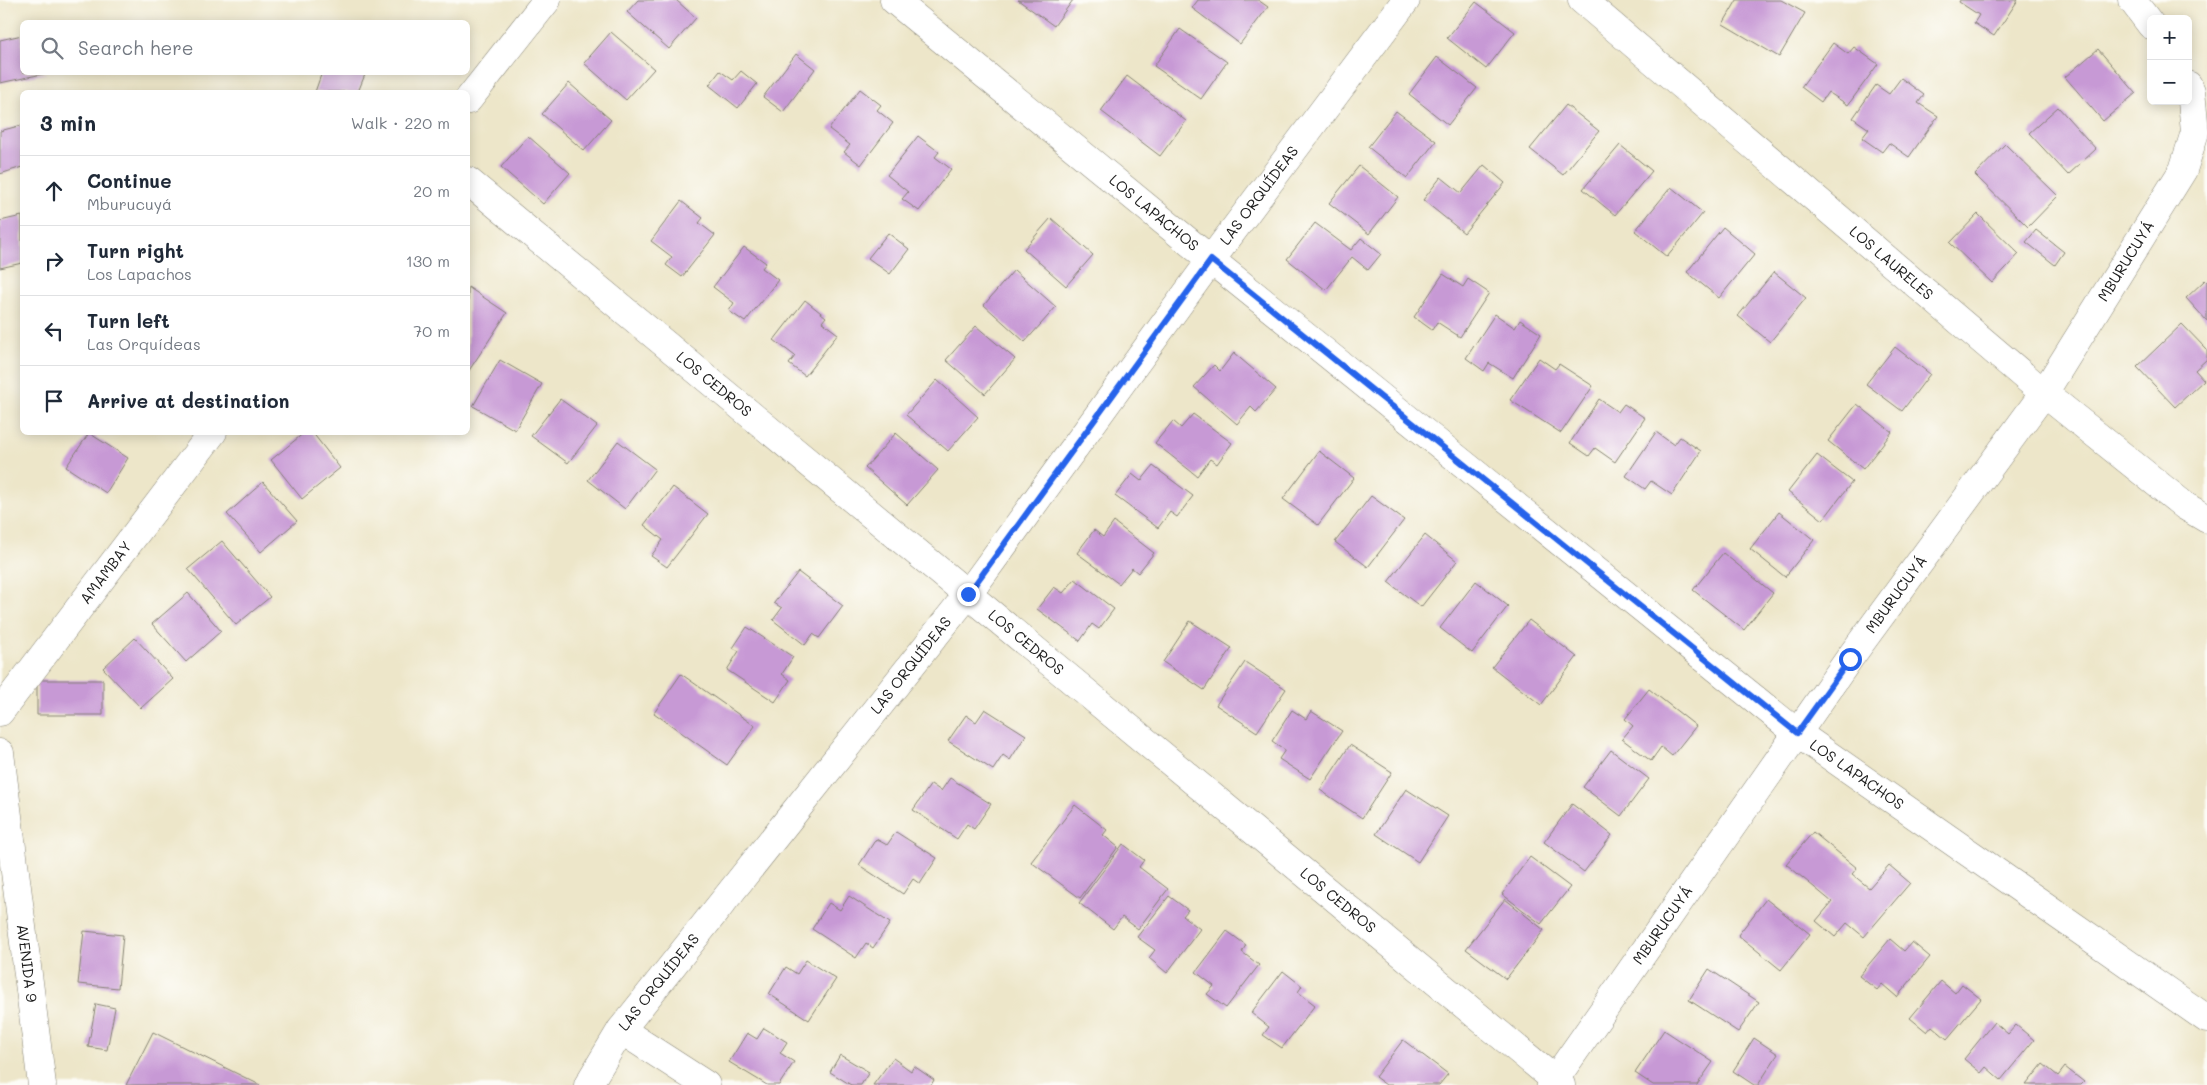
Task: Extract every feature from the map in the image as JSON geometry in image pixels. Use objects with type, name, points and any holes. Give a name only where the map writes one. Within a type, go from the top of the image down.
[{"type":"street","points":[[470,97],[547,0]]},
{"type":"street","name":"LOS LAPACHOS","points":[[894,0],[1211,260],[1797,733],[2207,1019]]},
{"type":"street","name":"LAS ORQUÍDEAS","points":[[588,1085],[621,1030],[968,594],[1211,260],[1406,0]]},
{"type":"street","name":"LOS LAURELES","points":[[1582,0],[2044,392],[2184,506],[2207,518]]},
{"type":"street","points":[[2132,0],[2147,20]]},
{"type":"street","name":"MBURUCUYÁ","points":[[1555,1083],[1797,733],[2044,392],[2183,170],[2195,132],[2192,101]]},
{"type":"street","name":"LOS CEDROS","points":[[470,183],[1555,1083]]},
{"type":"street","name":"AMAMBAY","points":[[0,712],[211,435]]},
{"type":"street","name":"AVENIDA 9","points":[[0,753],[7,871],[42,1085]]},
{"type":"street","points":[[621,1030],[706,1085]]},
{"type":"building","points":[[638,0],[676,0],[696,18],[669,49],[627,12]]},
{"type":"building","points":[[1018,0],[1073,0],[1054,26]]},
{"type":"building","points":[[1198,0],[1258,0],[1268,7],[1240,44],[1192,8]]},
{"type":"building","points":[[1737,0],[1781,0],[1805,13],[1779,57],[1723,24]]},
{"type":"building","points":[[1960,0],[2018,0],[1994,36],[1974,23],[1979,15],[1959,2]]},
{"type":"building","points":[[1476,2],[1515,32],[1486,69],[1447,38]]},
{"type":"building","points":[[1180,29],[1227,62],[1201,99],[1154,66]]},
{"type":"building","points":[[611,32],[654,69],[626,100],[584,63]]},
{"type":"building","points":[[20,35],[20,75],[38,75],[0,83],[0,40]]},
{"type":"building","points":[[1833,43],[1848,54],[1854,47],[1878,64],[1848,105],[1828,92],[1821,102],[1801,87]]},
{"type":"building","points":[[2098,49],[2136,93],[2103,121],[2065,77]]},
{"type":"building","points":[[796,54],[815,69],[783,112],[763,97]]},
{"type":"building","points":[[1437,57],[1477,88],[1448,125],[1409,94]]},
{"type":"building","points":[[720,71],[733,80],[741,71],[757,84],[738,108],[709,85]]},
{"type":"building","points":[[321,75],[365,75],[359,90],[316,90]]},
{"type":"building","points":[[1127,76],[1186,121],[1160,156],[1101,111]]},
{"type":"building","points":[[1901,78],[1924,95],[1918,103],[1938,116],[1909,157],[1889,143],[1882,152],[1862,138],[1869,129],[1853,118],[1876,85],[1889,94]]},
{"type":"building","points":[[569,83],[611,120],[584,151],[542,114]]},
{"type":"building","points":[[860,89],[881,105],[877,110],[893,123],[861,165],[844,152],[850,145],[829,129]]},
{"type":"building","points":[[1566,105],[1599,131],[1563,175],[1530,149]]},
{"type":"building","points":[[2058,107],[2096,149],[2068,175],[2029,133]]},
{"type":"building","points":[[1396,111],[1436,141],[1407,178],[1368,147]]},
{"type":"building","points":[[20,126],[20,168],[0,174],[0,131]]},
{"type":"building","points":[[528,136],[570,173],[543,204],[501,167]]},
{"type":"building","points":[[918,136],[939,152],[935,157],[951,169],[919,211],[902,199],[908,192],[887,175]]},
{"type":"building","points":[[2005,144],[2058,196],[2028,227],[1975,175]]},
{"type":"building","points":[[1620,145],[1652,171],[1615,215],[1583,189]]},
{"type":"building","points":[[1484,165],[1505,183],[1464,233],[1423,200],[1441,177],[1461,193]]},
{"type":"building","points":[[1359,166],[1398,197],[1369,234],[1329,203]]},
{"type":"building","points":[[1671,187],[1703,213],[1667,257],[1635,231]]},
{"type":"building","points":[[681,201],[703,218],[699,223],[715,235],[682,277],[666,265],[672,257],[651,241]]},
{"type":"building","points":[[1978,214],[2019,254],[1992,283],[1950,243]]},
{"type":"building","points":[[20,216],[20,263],[0,268],[0,221]]},
{"type":"building","points":[[1051,218],[1093,255],[1066,286],[1024,249]]},
{"type":"building","points":[[1315,223],[1351,250],[1361,238],[1381,254],[1368,270],[1352,257],[1326,290],[1287,259]]},
{"type":"building","points":[[1723,227],[1755,254],[1719,298],[1687,272]]},
{"type":"building","points":[[2036,230],[2064,252],[2055,265],[2026,242]]},
{"type":"building","points":[[888,233],[909,249],[890,274],[868,258]]},
{"type":"building","points":[[744,247],[766,263],[762,268],[778,280],[745,322],[729,311],[734,303],[713,287]]},
{"type":"building","points":[[1014,270],[1056,307],[1025,342],[984,305]]},
{"type":"building","points":[[1774,272],[1806,298],[1770,342],[1738,316]]},
{"type":"building","points":[[1443,274],[1463,287],[1468,279],[1489,293],[1460,337],[1437,322],[1432,330],[1414,317]]},
{"type":"building","points":[[2205,280],[2207,282],[2207,321],[2186,298]]},
{"type":"building","points":[[470,288],[507,313],[470,369]]},
{"type":"building","points":[[805,300],[826,317],[822,322],[838,334],[805,376],[789,364],[795,356],[774,340]]},
{"type":"building","points":[[1495,314],[1515,328],[1520,320],[1541,334],[1513,378],[1489,363],[1484,371],[1466,358]]},
{"type":"building","points":[[2182,324],[2207,350],[2207,359],[2195,370],[2204,380],[2175,407],[2137,367]]},
{"type":"building","points":[[976,326],[1015,359],[985,394],[946,360]]},
{"type":"building","points":[[1895,347],[1930,374],[1902,411],[1866,384]]},
{"type":"building","points":[[1234,353],[1276,389],[1256,412],[1251,407],[1237,424],[1194,387],[1214,365],[1220,371]]},
{"type":"building","points":[[1539,358],[1555,369],[1559,364],[1593,386],[1561,433],[1510,400]]},
{"type":"building","points":[[500,360],[542,384],[515,430],[473,406]]},
{"type":"building","points":[[937,380],[978,417],[948,451],[906,415]]},
{"type":"building","points":[[560,399],[597,426],[568,463],[531,436]]},
{"type":"building","points":[[1599,399],[1618,412],[1624,404],[1645,418],[1615,462],[1595,448],[1589,456],[1570,443]]},
{"type":"building","points":[[1857,404],[1892,432],[1863,469],[1828,441]]},
{"type":"building","points":[[1193,414],[1232,443],[1217,464],[1210,459],[1197,476],[1155,443],[1173,421],[1181,428]]},
{"type":"building","points":[[1656,432],[1674,445],[1680,437],[1701,451],[1672,495],[1651,481],[1645,489],[1626,476]]},
{"type":"building","points":[[896,433],[938,470],[907,505],[865,468]]},
{"type":"building","points":[[88,435],[92,435],[128,458],[106,493],[66,467]]},
{"type":"building","points":[[301,435],[314,435],[340,468],[302,499],[271,460]]},
{"type":"building","points":[[618,441],[655,469],[625,509],[588,480]]},
{"type":"building","points":[[1319,451],[1354,478],[1318,525],[1283,499]]},
{"type":"building","points":[[1817,455],[1852,482],[1823,520],[1788,492]]},
{"type":"building","points":[[1153,466],[1193,496],[1177,517],[1170,512],[1158,528],[1115,496],[1132,474],[1141,481]]},
{"type":"building","points":[[263,482],[297,521],[261,552],[227,514]]},
{"type":"building","points":[[673,487],[708,514],[667,567],[651,556],[663,540],[644,525]]},
{"type":"building","points":[[1371,496],[1404,520],[1368,567],[1335,542]]},
{"type":"building","points":[[1779,512],[1814,540],[1785,577],[1750,549]]},
{"type":"building","points":[[1114,522],[1154,553],[1138,573],[1132,568],[1119,584],[1077,553],[1094,530],[1103,537]]},
{"type":"building","points":[[1425,535],[1457,561],[1421,607],[1388,582]]},
{"type":"building","points":[[222,541],[270,597],[236,625],[188,569]]},
{"type":"building","points":[[1723,553],[1773,593],[1744,630],[1693,590]]},
{"type":"building","points":[[798,572],[843,606],[819,638],[813,634],[805,645],[773,620],[782,608],[774,603]]},
{"type":"building","points":[[1075,579],[1114,609],[1099,629],[1092,624],[1080,641],[1037,609],[1054,587],[1063,593]]},
{"type":"building","points":[[1476,581],[1508,606],[1472,653],[1440,628]]},
{"type":"building","points":[[188,593],[221,631],[186,662],[152,624]]},
{"type":"building","points":[[1529,620],[1577,657],[1541,705],[1492,667]]},
{"type":"building","points":[[1190,621],[1232,648],[1204,690],[1163,662]]},
{"type":"building","points":[[747,627],[793,657],[782,674],[790,680],[775,702],[727,670],[739,651],[733,648]]},
{"type":"building","points":[[135,638],[173,679],[141,708],[103,668]]},
{"type":"building","points":[[1245,662],[1286,689],[1257,732],[1216,705]]},
{"type":"building","points":[[681,674],[755,726],[727,765],[654,713]]},
{"type":"building","points":[[37,680],[103,680],[103,715],[37,715]]},
{"type":"building","points":[[1649,689],[1696,726],[1672,756],[1661,747],[1651,761],[1622,739],[1633,726],[1625,719]]},
{"type":"building","points":[[985,709],[1026,735],[1010,760],[1003,755],[993,770],[948,741],[966,715],[976,722]]},
{"type":"building","points":[[1292,710],[1306,719],[1311,711],[1342,731],[1310,779],[1279,759],[1285,750],[1272,741]]},
{"type":"building","points":[[1350,745],[1392,772],[1362,818],[1320,790]]},
{"type":"building","points":[[1611,750],[1649,779],[1621,816],[1583,787]]},
{"type":"building","points":[[950,778],[991,804],[974,829],[967,824],[957,839],[913,810],[931,784],[941,791]]},
{"type":"building","points":[[1406,789],[1448,816],[1418,862],[1376,834]]},
{"type":"building","points":[[1572,804],[1612,835],[1584,872],[1544,842]]},
{"type":"building","points":[[1075,805],[1107,830],[1103,835],[1118,847],[1080,898],[1031,862]]},
{"type":"building","points":[[896,832],[937,858],[920,884],[913,879],[903,894],[859,865],[876,839],[887,845]]},
{"type":"building","points":[[1813,832],[1857,868],[1852,874],[1869,888],[1889,865],[1910,883],[1864,937],[1847,923],[1835,937],[1816,921],[1832,902],[1786,864]]},
{"type":"building","points":[[1123,844],[1144,860],[1139,867],[1168,889],[1138,929],[1122,917],[1113,929],[1079,903]]},
{"type":"building","points":[[1530,857],[1570,887],[1541,924],[1502,894]]},
{"type":"building","points":[[849,896],[890,923],[873,948],[866,943],[856,958],[812,929],[829,903],[840,910]]},
{"type":"building","points":[[1169,896],[1188,910],[1183,916],[1200,929],[1167,973],[1149,958],[1155,950],[1137,937]]},
{"type":"building","points":[[1505,899],[1544,930],[1506,979],[1466,949]]},
{"type":"building","points":[[1766,899],[1810,934],[1781,970],[1738,935]]},
{"type":"building","points":[[84,931],[123,935],[118,988],[78,984]]},
{"type":"building","points":[[1227,931],[1246,945],[1242,952],[1259,965],[1226,1008],[1207,994],[1214,986],[1196,972]]},
{"type":"building","points":[[1890,939],[1904,951],[1912,942],[1930,957],[1897,997],[1882,984],[1877,990],[1859,976]]},
{"type":"building","points":[[806,960],[836,979],[809,1020],[769,994],[786,967],[797,974]]},
{"type":"building","points":[[1709,969],[1759,1002],[1738,1032],[1689,1000]]},
{"type":"building","points":[[1283,971],[1302,986],[1298,992],[1315,1005],[1282,1048],[1263,1035],[1269,1027],[1251,1013]]},
{"type":"building","points":[[1941,981],[1955,993],[1962,984],[1981,999],[1947,1039],[1932,1026],[1927,1032],[1910,1018]]},
{"type":"building","points":[[96,1004],[115,1008],[107,1050],[88,1047]]},
{"type":"building","points":[[1994,1022],[2008,1034],[2016,1025],[2034,1040],[2001,1080],[1986,1067],[1981,1073],[1964,1059]]},
{"type":"building","points":[[764,1028],[787,1042],[780,1053],[794,1062],[779,1085],[767,1085],[729,1062],[747,1033],[757,1039]]},
{"type":"building","points":[[1664,1030],[1713,1062],[1697,1085],[1653,1085],[1635,1073]]},
{"type":"building","points":[[153,1032],[260,1085],[126,1085]]},
{"type":"building","points":[[1754,1038],[1778,1054],[1758,1085],[1754,1085],[1733,1071]]},
{"type":"building","points":[[1403,1040],[1448,1074],[1439,1085],[1386,1085],[1375,1077]]},
{"type":"building","points":[[840,1055],[869,1072],[861,1085],[851,1085],[830,1072]]},
{"type":"building","points":[[893,1058],[911,1071],[914,1066],[934,1080],[931,1085],[873,1085]]},
{"type":"building","points":[[2043,1064],[2058,1076],[2065,1067],[2084,1082],[2081,1085],[2026,1085]]},
{"type":"route","points":[[968,594],[1211,260],[1797,733],[1850,659]]}]
